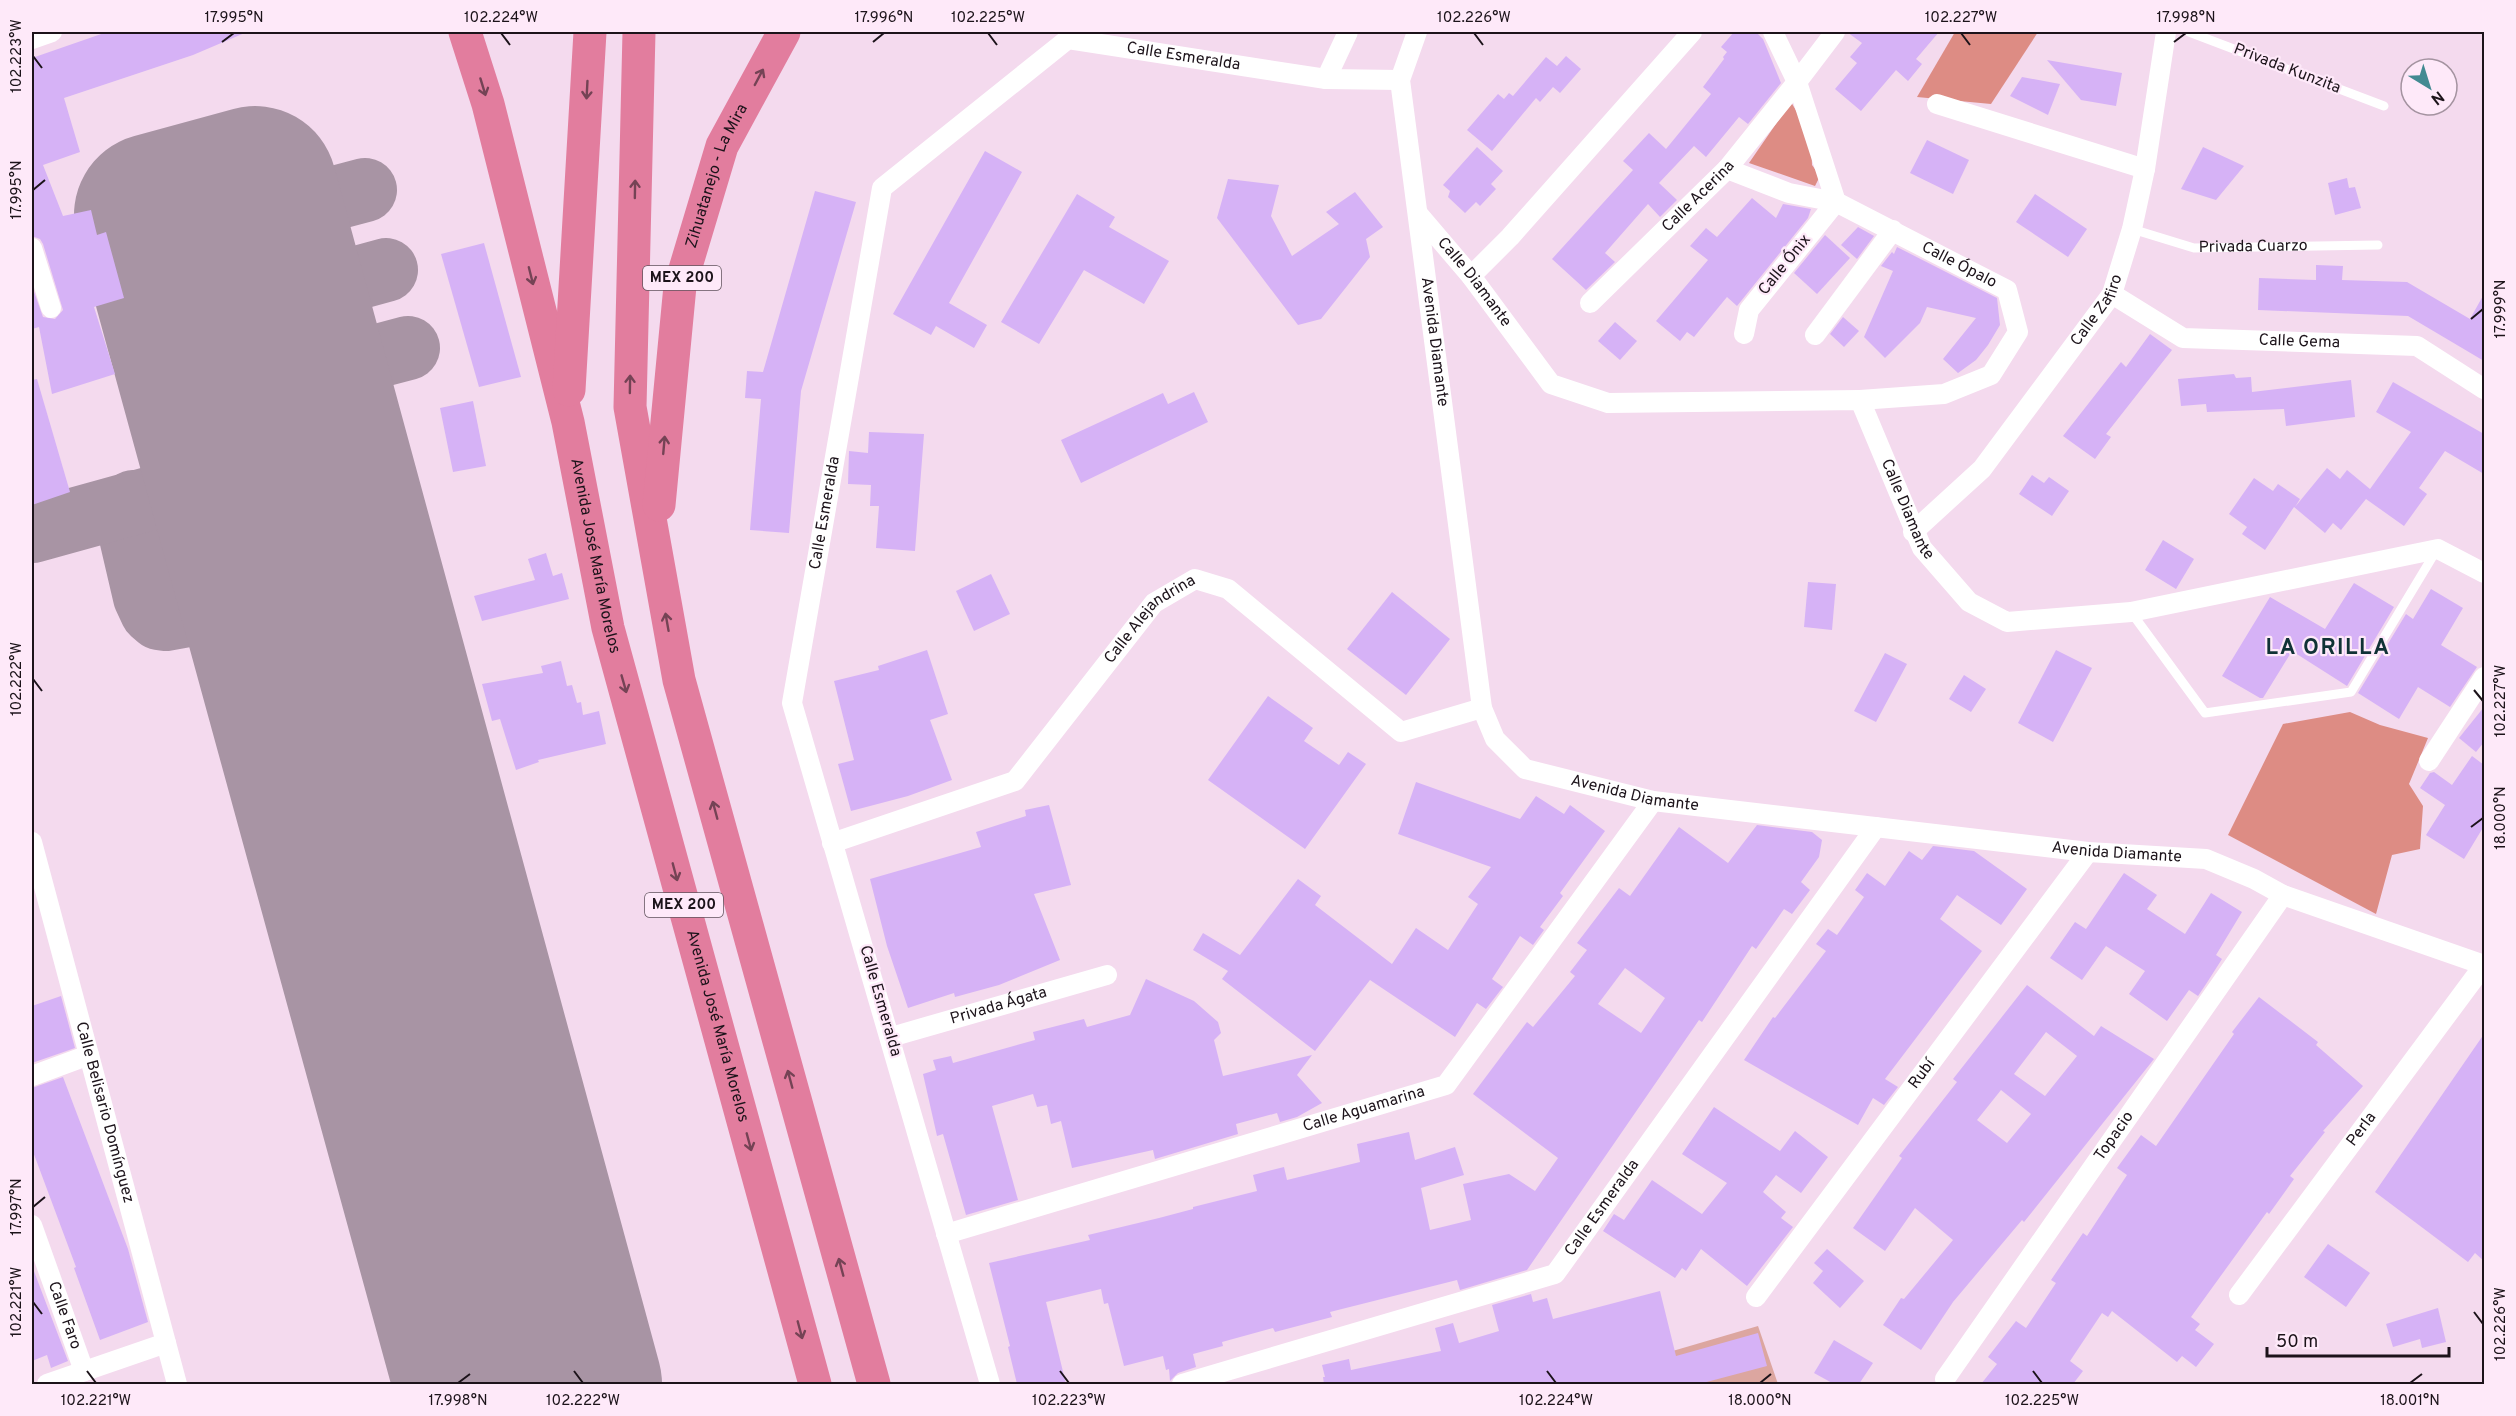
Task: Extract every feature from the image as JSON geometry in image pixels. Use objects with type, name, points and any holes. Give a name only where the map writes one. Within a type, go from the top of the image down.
[{"type":"highway","name":"MEX 200","points":[[465,32],[488,104],[568,422]]},
{"type":"highway","points":[[568,422],[590,32]]},
{"type":"highway","name":"MEX 200","points":[[639,32],[630,407],[680,680],[874,1384]]},
{"type":"highway","name":"Zihuatanejo - La Mira","points":[[655,545],[680,286],[722,146],[784,32]]},
{"type":"highway","name":"Avenida José María Morelos","points":[[568,422],[608,628],[815,1384]]},
{"type":"street","points":[[32,39],[52,32]]},
{"type":"street","points":[[1326,79],[1348,32]]},
{"type":"street","name":"Avenida Diamante","points":[[1417,32],[1400,80],[1482,708],[1495,739],[1525,769],[1653,801],[2088,852],[2206,858],[2254,879],[2283,896],[2484,965]]},
{"type":"street","points":[[1471,276],[1525,220],[1692,32]]},
{"type":"street","points":[[1773,32],[1797,82],[1836,202]]},
{"type":"street","name":"Calle Acerina","points":[[1590,303],[1727,169],[1835,32]]},
{"type":"street","name":"Calle Zafiro","points":[[1913,532],[1982,469],[2112,294],[2132,229],[2145,169],[2166,32]]},
{"type":"street","name":"Calle Esmeralda","points":[[990,1384],[891,1037],[792,703],[882,188],[1066,35],[1326,79],[1400,80]]},
{"type":"street","points":[[1937,104],[2145,169]]},
{"type":"street","name":"Calle Ópalo","points":[[1727,169],[1789,193],[1836,202],[2007,290],[2018,332],[1991,375],[1944,394],[1860,400]]},
{"type":"street","name":"Calle Ónix","points":[[1744,334],[1749,310],[1836,202]]},
{"type":"street","name":"Calle Diamante","points":[[1419,214],[1471,276],[1551,384],[1608,403],[1860,400],[1913,532],[1922,548],[1969,602],[2007,622],[2131,612],[2438,549]]},
{"type":"street","points":[[1815,335],[1893,230]]},
{"type":"street","points":[[32,248],[51,308]]},
{"type":"street","name":"Calle Gema","points":[[2112,294],[2183,339],[2417,346],[2484,389]]},
{"type":"street","points":[[2438,549],[2484,573]]},
{"type":"street","name":"Calle Alejandrina","points":[[832,843],[1015,781],[1154,603],[1195,579],[1228,589],[1401,732],[1482,708]]},
{"type":"street","points":[[2429,761],[2484,677]]},
{"type":"street","name":"Calle Aguamarina","points":[[946,1234],[1446,1084],[1653,801]]},
{"type":"street","name":"Calle Esmeralda","points":[[1182,1384],[1555,1274],[1876,827]]},
{"type":"street","name":"Calle Belisario Domínguez","points":[[32,843],[177,1384]]},
{"type":"street","name":"Rubí","points":[[1756,1297],[2088,852]]},
{"type":"street","name":"Topacio","points":[[1945,1379],[2283,896]]},
{"type":"street","name":"Perla","points":[[2239,1295],[2484,965]]},
{"type":"street","name":"Privada Ágata","points":[[891,1037],[1107,975]]},
{"type":"street","points":[[32,1076],[89,1055]]},
{"type":"street","name":"Calle Faro","points":[[32,1231],[84,1371]]},
{"type":"street","points":[[47,1384],[166,1342]]},
{"type":"lane","name":"Privada Kunzita","points":[[2189,32],[2384,106]]},
{"type":"lane","name":"Privada Cuarzo","points":[[2132,229],[2194,249],[2378,245]]},
{"type":"lane","points":[[2131,612],[2205,713],[2351,692],[2438,549]]},
{"type":"shaded area","points":[[1955,32],[2038,32],[1991,104],[1917,97]]},
{"type":"shaded area","points":[[1791,102],[1811,136],[1812,165],[1820,176],[1815,186],[1749,163]]},
{"type":"shaded area","points":[[2350,712],[2380,725],[2428,738],[2409,784],[2423,806],[2420,849],[2392,855],[2376,914],[2228,835],[2283,724]]},
{"type":"shaded area","points":[[1758,1326],[1778,1384],[1667,1384],[1659,1355]]},
{"type":"building","points":[[107,32],[247,32],[193,55],[64,98],[80,152],[43,165],[63,216],[91,210],[97,235],[106,232],[124,298],[94,307],[115,374],[52,394],[39,327],[32,329],[32,286],[43,317],[55,319],[63,310],[43,244],[40,239],[32,236],[32,58]]},
{"type":"building","points":[[1734,32],[1756,32],[1763,39],[1781,83],[1748,124],[1739,117],[1706,157],[1694,146],[1659,183],[1677,200],[1660,217],[1648,204],[1605,253],[1615,262],[1586,290],[1552,259],[1633,170],[1623,161],[1649,133],[1666,149],[1711,94],[1703,87],[1724,59],[1727,52],[1721,47]]},
{"type":"building","points":[[1847,32],[1939,32],[1916,59],[1922,64],[1908,81],[1896,70],[1861,111],[1835,89],[1857,63],[1850,57],[1862,43]]},
{"type":"building","points":[[1566,56],[1581,69],[1560,93],[1553,87],[1540,102],[1536,98],[1492,151],[1467,130],[1498,94],[1504,99],[1509,93],[1513,96],[1546,57],[1557,66]]},
{"type":"building","points":[[2047,60],[2122,73],[2116,106],[2081,100]]},
{"type":"building","points":[[2022,77],[2060,84],[2048,115],[2010,96]]},
{"type":"building","points":[[1927,140],[1969,160],[1953,194],[1910,173]]},
{"type":"building","points":[[1477,147],[1503,171],[1491,184],[1496,189],[1480,206],[1476,202],[1465,213],[1448,197],[1450,191],[1443,185]]},
{"type":"building","points":[[2203,147],[2244,166],[2216,200],[2181,189]]},
{"type":"building","points":[[985,151],[1022,172],[949,303],[987,325],[974,348],[936,326],[931,335],[893,314]]},
{"type":"building","points":[[2347,178],[2349,188],[2355,187],[2361,208],[2335,215],[2328,183]]},
{"type":"building","points":[[1228,179],[1279,185],[1271,216],[1292,256],[1339,224],[1326,212],[1355,192],[1383,227],[1366,239],[1370,257],[1321,319],[1298,325],[1217,218]]},
{"type":"building","points":[[815,191],[856,202],[801,391],[789,533],[750,530],[761,399],[745,398],[747,371],[763,372]]},
{"type":"building","points":[[1077,194],[1115,217],[1109,227],[1169,261],[1144,304],[1084,270],[1039,344],[1001,322]]},
{"type":"building","points":[[2035,194],[2087,229],[2068,257],[2016,222]]},
{"type":"building","points":[[1752,198],[1776,218],[1783,204],[1811,209],[1808,218],[1737,306],[1727,297],[1694,337],[1687,332],[1680,341],[1656,321],[1708,260],[1690,246],[1706,228],[1717,237]]},
{"type":"building","points":[[1858,227],[1874,236],[1857,259],[1841,245]]},
{"type":"building","points":[[1825,235],[1850,258],[1817,294],[1794,273]]},
{"type":"building","points":[[484,243],[521,377],[479,387],[441,254]]},
{"type":"building","points":[[1897,247],[1997,298],[2000,325],[1976,360],[1958,373],[1943,359],[1976,318],[1927,307],[1920,323],[1885,358],[1864,337],[1893,271],[1881,266],[1892,252],[1894,254]]},
{"type":"building","points":[[2316,265],[2343,266],[2342,280],[2407,282],[2470,319],[2484,294],[2484,361],[2408,316],[2258,310],[2259,278],[2316,280]]},
{"type":"building","points":[[1843,317],[1859,331],[1844,347],[1830,334]]},
{"type":"building","points":[[1615,322],[1637,341],[1620,360],[1598,341]]},
{"type":"building","points":[[2150,334],[2172,350],[2106,434],[2111,437],[2095,459],[2063,436],[2121,362],[2126,367]]},
{"type":"building","points":[[2234,374],[2236,378],[2251,377],[2252,392],[2351,380],[2355,417],[2286,426],[2284,409],[2207,412],[2206,404],[2181,406],[2178,379]]},
{"type":"building","points":[[37,379],[70,492],[32,505],[32,380]]},
{"type":"building","points":[[2393,382],[2484,434],[2484,474],[2445,451],[2419,488],[2427,494],[2404,526],[2366,499],[2341,530],[2333,523],[2325,533],[2294,507],[2265,550],[2242,534],[2247,527],[2229,514],[2254,478],[2273,491],[2278,484],[2300,499],[2295,507],[2327,468],[2340,479],[2347,470],[2370,489],[2411,432],[2376,412]]},
{"type":"building","points":[[1194,392],[1208,422],[1081,483],[1061,440],[1163,393],[1168,404]]},
{"type":"building","points":[[473,401],[486,466],[453,472],[440,408]]},
{"type":"building","points":[[869,432],[924,434],[915,551],[876,548],[879,506],[870,506],[871,485],[848,484],[849,451],[868,453]]},
{"type":"building","points":[[2032,475],[2044,483],[2049,477],[2069,491],[2052,516],[2019,494]]},
{"type":"building","points":[[2163,540],[2194,559],[2176,589],[2145,570]]},
{"type":"building","points":[[546,553],[553,576],[562,573],[569,599],[482,621],[474,596],[535,580],[528,559]]},
{"type":"building","points":[[991,574],[1010,614],[974,631],[956,591]]},
{"type":"building","points":[[1808,582],[1836,584],[1832,630],[1804,627]]},
{"type":"building","points":[[2354,583],[2394,607],[2347,686],[2292,651],[2263,698],[2222,676],[2270,597],[2325,629]]},
{"type":"building","points":[[2431,589],[2463,608],[2441,645],[2477,667],[2450,707],[2418,687],[2399,719],[2358,693],[2406,614],[2413,619]]},
{"type":"building","points":[[1392,592],[1450,639],[1406,695],[1347,649]]},
{"type":"building","points":[[927,650],[948,714],[930,720],[952,780],[908,796],[851,811],[838,764],[854,760],[834,681],[879,670],[878,666]]},
{"type":"building","points":[[2056,650],[2092,668],[2053,742],[2018,723]]},
{"type":"building","points":[[1885,653],[1907,664],[1876,722],[1854,711]]},
{"type":"building","points":[[561,661],[567,686],[572,685],[577,703],[581,702],[583,715],[599,711],[606,744],[538,760],[539,762],[516,770],[500,719],[492,721],[482,684],[543,673],[541,666]]},
{"type":"building","points":[[1964,675],[1986,689],[1971,712],[1949,699]]},
{"type":"building","points":[[1268,696],[1313,728],[1304,741],[1339,765],[1348,752],[1366,764],[1305,849],[1208,780]]},
{"type":"building","points":[[2484,707],[2484,742],[2476,752],[2459,738]]},
{"type":"building","points":[[2472,756],[2484,765],[2484,826],[2464,859],[2426,835],[2445,805],[2420,788],[2430,773],[2434,772],[2452,785]]},
{"type":"building","points":[[1416,782],[1520,819],[1536,796],[1564,814],[1570,805],[1605,831],[1560,893],[1563,896],[1540,927],[1544,930],[1533,945],[1520,936],[1492,979],[1503,987],[1486,1009],[1477,1003],[1455,1037],[1370,980],[1315,1051],[1222,979],[1228,971],[1193,950],[1203,933],[1240,955],[1298,879],[1321,896],[1315,905],[1392,964],[1416,928],[1448,950],[1478,904],[1468,897],[1491,867],[1398,834]]},
{"type":"building","points":[[1049,805],[1071,885],[1034,894],[1060,960],[999,985],[955,997],[954,993],[908,1008],[887,946],[870,879],[981,847],[976,832],[1026,816],[1025,810]]},
{"type":"building","points":[[1757,825],[1812,832],[1822,840],[1819,857],[1801,882],[1810,890],[1792,914],[1784,909],[1756,949],[1752,946],[1702,1022],[1699,1020],[1527,1270],[1460,1290],[1457,1280],[1330,1312],[1332,1317],[1275,1332],[1273,1328],[1222,1342],[1223,1346],[1193,1354],[1196,1367],[1178,1373],[1170,1381],[1169,1369],[1166,1370],[1163,1356],[1124,1366],[1108,1303],[1104,1304],[1101,1289],[1046,1302],[1066,1384],[1017,1384],[989,1263],[1090,1240],[1088,1235],[1257,1191],[1253,1175],[1284,1167],[1287,1180],[1360,1162],[1357,1144],[1409,1132],[1415,1160],[1455,1147],[1464,1175],[1421,1188],[1430,1230],[1471,1220],[1463,1184],[1509,1174],[1535,1191],[1558,1158],[1473,1094],[1527,1022],[1533,1027],[1575,976],[1570,972],[1587,950],[1577,943],[1619,888],[1630,896],[1679,827],[1728,863]],"holes":[[[1625,968],[1665,998],[1641,1033],[1598,1004]]]},
{"type":"building","points":[[1933,846],[1974,851],[2027,889],[2001,925],[1957,895],[1940,919],[1982,951],[1885,1079],[1898,1087],[1884,1105],[1873,1098],[1858,1125],[1744,1060],[1773,1017],[1775,1018],[1826,951],[1816,944],[1828,929],[1837,935],[1864,897],[1855,890],[1867,873],[1885,886],[1909,851],[1922,860]]},
{"type":"building","points":[[2124,873],[2157,895],[2147,909],[2185,934],[2211,893],[2242,912],[2216,955],[2222,959],[2198,996],[2189,990],[2167,1021],[2129,994],[2145,971],[2106,946],[2082,980],[2050,958],[2075,922],[2086,929]]},
{"type":"building","points":[[1146,979],[1194,1001],[1218,1022],[1221,1033],[1214,1040],[1223,1076],[1312,1055],[1297,1075],[1322,1103],[1297,1117],[1280,1122],[1277,1113],[1236,1124],[1238,1134],[1155,1159],[1153,1150],[1072,1168],[1061,1121],[1051,1124],[1047,1105],[1037,1107],[1033,1094],[992,1106],[1018,1200],[966,1215],[943,1134],[937,1136],[923,1074],[936,1070],[933,1060],[951,1056],[953,1063],[1035,1040],[1033,1032],[1084,1019],[1087,1027],[1130,1015]]},
{"type":"building","points":[[2027,985],[2094,1036],[2101,1026],[2154,1059],[2024,1222],[2022,1220],[1953,1302],[1921,1350],[1883,1325],[1901,1298],[1904,1299],[1953,1240],[1915,1208],[1885,1251],[1853,1228],[1902,1158],[1899,1156],[1957,1082],[1953,1079]],"holes":[[[2046,1032],[2077,1056],[2045,1096],[2014,1074]],[[2001,1090],[2031,1114],[2007,1143],[1977,1120]]]},
{"type":"building","points":[[61,996],[75,1048],[32,1063],[32,1006]]},
{"type":"building","points":[[2259,997],[2318,1042],[2316,1045],[2363,1086],[2323,1131],[2325,1132],[2290,1176],[2294,1179],[2269,1214],[2267,1212],[2191,1317],[2200,1324],[2195,1330],[2214,1344],[2196,1367],[2182,1356],[2177,1362],[2112,1311],[2108,1317],[2102,1313],[2070,1361],[2083,1371],[2073,1384],[1981,1384],[1997,1364],[1988,1357],[2016,1321],[2026,1328],[2056,1283],[2051,1280],[2083,1233],[2087,1236],[2127,1175],[2117,1168],[2141,1135],[2156,1146],[2234,1034],[2232,1032]]},
{"type":"building","points":[[2484,1034],[2484,1261],[2475,1253],[2468,1262],[2375,1192]]},
{"type":"building","points":[[63,1077],[128,1249],[148,1322],[100,1340],[74,1268],[76,1267],[32,1149],[32,1088]]},
{"type":"building","points":[[1714,1107],[1780,1151],[1795,1131],[1828,1157],[1801,1193],[1776,1175],[1763,1192],[1786,1212],[1781,1218],[1793,1227],[1747,1286],[1701,1249],[1686,1271],[1682,1268],[1675,1278],[1603,1231],[1614,1214],[1624,1220],[1652,1180],[1702,1214],[1727,1183],[1682,1154]]},
{"type":"building","points":[[2328,1244],[2370,1273],[2346,1307],[2304,1277]]},
{"type":"building","points":[[1827,1249],[1864,1281],[1840,1308],[1813,1283],[1823,1271],[1814,1263]]},
{"type":"building","points":[[32,1266],[68,1361],[51,1368],[47,1355],[32,1361]]},
{"type":"building","points":[[1660,1291],[1676,1356],[1758,1333],[1767,1366],[1699,1384],[1324,1384],[1322,1365],[1349,1359],[1351,1370],[1441,1351],[1435,1328],[1453,1323],[1459,1343],[1499,1331],[1492,1305],[1531,1294],[1533,1302],[1547,1298],[1553,1319]]},
{"type":"building","points":[[2438,1308],[2446,1342],[2422,1348],[2420,1339],[2393,1347],[2386,1324]]},
{"type":"building","points":[[1834,1340],[1873,1363],[1859,1384],[1834,1384],[1814,1373]]},
{"type":"taxiway","points":[[224,281],[225,259],[228,250],[237,235],[253,222],[263,217],[365,190]]},
{"type":"taxiway","points":[[246,361],[248,330],[258,315],[274,303],[284,298],[386,270]]},
{"type":"taxiway","points":[[271,448],[270,412],[275,400],[283,390],[308,376],[408,348]]},
{"type":"taxiway","points":[[33,531],[235,475],[264,480],[286,497]]},
{"type":"taxiway","points":[[133,502],[127,514],[128,524],[145,597],[152,612],[159,618],[166,619],[199,613]]},
{"type":"runway","points":[[476,1384],[156,215],[255,188],[580,1384]]},
{"type":"district","name":"LA ORILLA","points":[[2328,648]]}]
